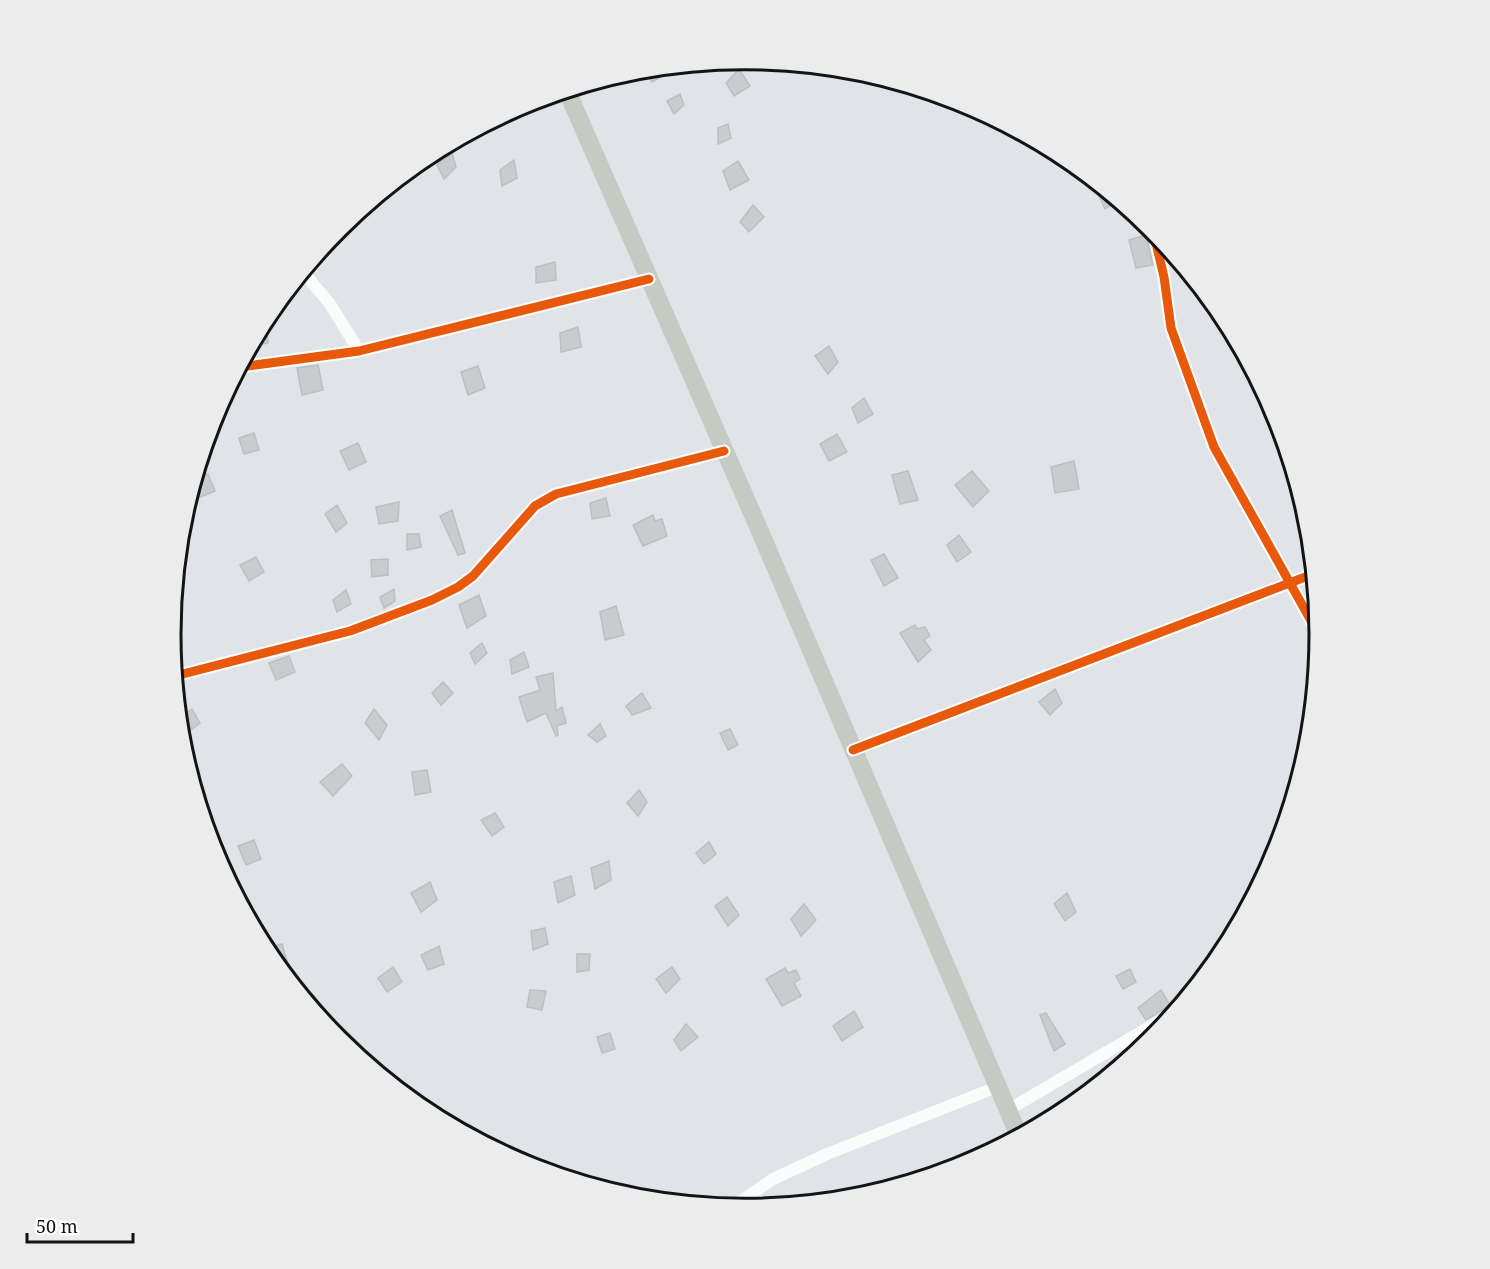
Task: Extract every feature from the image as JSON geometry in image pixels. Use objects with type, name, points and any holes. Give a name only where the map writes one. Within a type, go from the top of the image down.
[{"type":"main road","points":[[570,98],[1016,1129]]},
{"type":"street","points":[[1158,251],[1172,328],[1214,447],[1308,616]]},
{"type":"street","points":[[308,278],[330,304],[359,351]]},
{"type":"street","points":[[250,366],[359,351],[650,279]]},
{"type":"street","points":[[182,674],[350,631],[432,600],[458,587],[473,576],[535,506],[556,494],[724,451]]},
{"type":"street","points":[[853,750],[1306,576]]},
{"type":"street","points":[[1008,1110],[1150,1027]]},
{"type":"street","points":[[745,1198],[773,1179],[827,1154],[997,1087]]},
{"type":"building","points":[[740,70],[750,86],[734,96],[726,83]]},
{"type":"building","points":[[680,94],[684,105],[674,114],[667,101]]},
{"type":"building","points":[[728,124],[731,138],[718,144],[718,128]]},
{"type":"building","points":[[452,153],[456,167],[444,179],[437,165]]},
{"type":"building","points":[[514,160],[517,178],[502,186],[500,170]]},
{"type":"building","points":[[738,161],[749,180],[730,190],[723,171]]},
{"type":"building","points":[[1099,196],[1111,205],[1105,209]]},
{"type":"building","points":[[753,205],[764,217],[749,232],[740,222]]},
{"type":"building","points":[[1144,236],[1147,239],[1153,265],[1136,268],[1129,240]]},
{"type":"building","points":[[555,262],[556,280],[536,283],[536,267]]},
{"type":"building","points":[[578,327],[581,347],[561,352],[560,333]]},
{"type":"building","points":[[267,335],[268,343],[262,344]]},
{"type":"building","points":[[829,346],[838,362],[828,374],[815,356]]},
{"type":"building","points":[[318,365],[323,390],[302,395],[297,368]]},
{"type":"building","points":[[478,366],[485,388],[468,395],[461,372]]},
{"type":"building","points":[[864,398],[873,414],[858,423],[852,408]]},
{"type":"building","points":[[254,433],[259,450],[244,454],[239,438]]},
{"type":"building","points":[[837,434],[847,452],[829,461],[820,444]]},
{"type":"building","points":[[358,443],[366,462],[349,470],[340,451]]},
{"type":"building","points":[[1074,461],[1079,489],[1055,493],[1051,467]]},
{"type":"building","points":[[908,471],[918,500],[900,504],[892,475]]},
{"type":"building","points":[[972,471],[989,491],[973,507],[955,485]]},
{"type":"building","points":[[208,474],[215,491],[198,498],[200,489],[204,476]]},
{"type":"building","points":[[606,498],[610,516],[592,519],[590,503]]},
{"type":"building","points":[[399,502],[398,521],[379,524],[376,507]]},
{"type":"building","points":[[337,505],[347,523],[336,532],[325,514]]},
{"type":"building","points":[[452,510],[465,553],[458,555],[440,516]]},
{"type":"building","points":[[653,515],[655,521],[662,519],[667,536],[643,546],[633,525]]},
{"type":"building","points":[[407,534],[419,534],[421,547],[407,550]]},
{"type":"building","points":[[959,535],[971,552],[957,562],[947,545]]},
{"type":"building","points":[[884,554],[898,578],[884,586],[871,560]]},
{"type":"building","points":[[256,557],[264,572],[249,581],[240,565]]},
{"type":"building","points":[[388,559],[388,575],[372,577],[371,560]]},
{"type":"building","points":[[394,589],[395,601],[384,608],[380,597]]},
{"type":"building","points":[[346,590],[351,604],[337,612],[333,600]]},
{"type":"building","points":[[479,595],[486,616],[467,628],[459,605]]},
{"type":"building","points":[[616,606],[624,635],[605,640],[600,612]]},
{"type":"building","points":[[915,625],[917,629],[925,627],[930,636],[924,640],[931,650],[918,662],[900,633]]},
{"type":"building","points":[[482,643],[487,653],[475,664],[470,653]]},
{"type":"building","points":[[524,652],[529,667],[512,674],[510,660]]},
{"type":"building","points":[[289,656],[295,672],[276,680],[269,663]]},
{"type":"building","points":[[553,673],[556,711],[562,707],[566,723],[557,726],[558,735],[556,736],[546,713],[527,722],[519,697],[540,690],[536,677]]},
{"type":"building","points":[[443,682],[453,693],[441,705],[432,693]]},
{"type":"building","points":[[1055,689],[1062,703],[1050,715],[1039,702]]},
{"type":"building","points":[[642,693],[651,708],[632,715],[626,706]]},
{"type":"building","points":[[192,709],[200,723],[190,731],[187,713]]},
{"type":"building","points":[[374,709],[387,725],[379,740],[365,723]]},
{"type":"building","points":[[600,724],[606,736],[597,742],[588,735]]},
{"type":"building","points":[[730,729],[738,745],[728,750],[720,733]]},
{"type":"building","points":[[342,764],[352,776],[333,796],[320,782]]},
{"type":"building","points":[[427,770],[431,792],[415,795],[412,772]]},
{"type":"building","points":[[639,790],[647,802],[638,816],[627,803]]},
{"type":"building","points":[[495,813],[504,827],[492,836],[481,820]]},
{"type":"building","points":[[254,840],[261,859],[246,865],[238,846]]},
{"type":"building","points":[[709,842],[716,854],[704,864],[696,853]]},
{"type":"building","points":[[609,861],[611,880],[595,889],[591,868]]},
{"type":"building","points":[[571,876],[575,895],[558,903],[554,882]]},
{"type":"building","points":[[430,882],[437,900],[421,912],[411,893]]},
{"type":"building","points":[[1067,893],[1076,912],[1065,921],[1054,904]]},
{"type":"building","points":[[727,897],[739,915],[728,926],[715,906]]},
{"type":"building","points":[[804,904],[816,920],[801,936],[791,919]]},
{"type":"building","points":[[545,928],[548,944],[533,950],[531,931]]},
{"type":"building","points":[[282,944],[287,961],[286,961],[275,946]]},
{"type":"building","points":[[439,946],[444,964],[428,970],[421,955]]},
{"type":"building","points":[[577,954],[590,954],[589,970],[577,972]]},
{"type":"building","points":[[393,967],[402,982],[387,992],[378,978]]},
{"type":"building","points":[[672,967],[680,979],[666,993],[656,979]]},
{"type":"building","points":[[785,968],[788,973],[796,970],[800,979],[794,983],[801,996],[782,1006],[766,979]]},
{"type":"building","points":[[1130,969],[1136,982],[1123,989],[1116,976]]},
{"type":"building","points":[[530,990],[546,991],[542,1010],[527,1007]]},
{"type":"building","points":[[1161,990],[1170,1005],[1146,1020],[1138,1008]]},
{"type":"building","points":[[854,1011],[863,1027],[842,1041],[833,1026]]},
{"type":"building","points":[[1046,1013],[1065,1044],[1054,1051],[1040,1015]]},
{"type":"building","points":[[686,1024],[698,1037],[681,1051],[674,1040]]},
{"type":"building","points":[[610,1033],[615,1049],[602,1053],[597,1037]]},
{"type":"cycle path","points":[[1158,251],[1171,328],[1214,447],[1309,616]]},
{"type":"cycle path","points":[[250,366],[359,351],[649,279]]},
{"type":"cycle path","points":[[182,674],[350,631],[432,600],[458,587],[473,576],[535,506],[556,494],[724,451]]},
{"type":"cycle path","points":[[853,750],[1306,577]]}]
